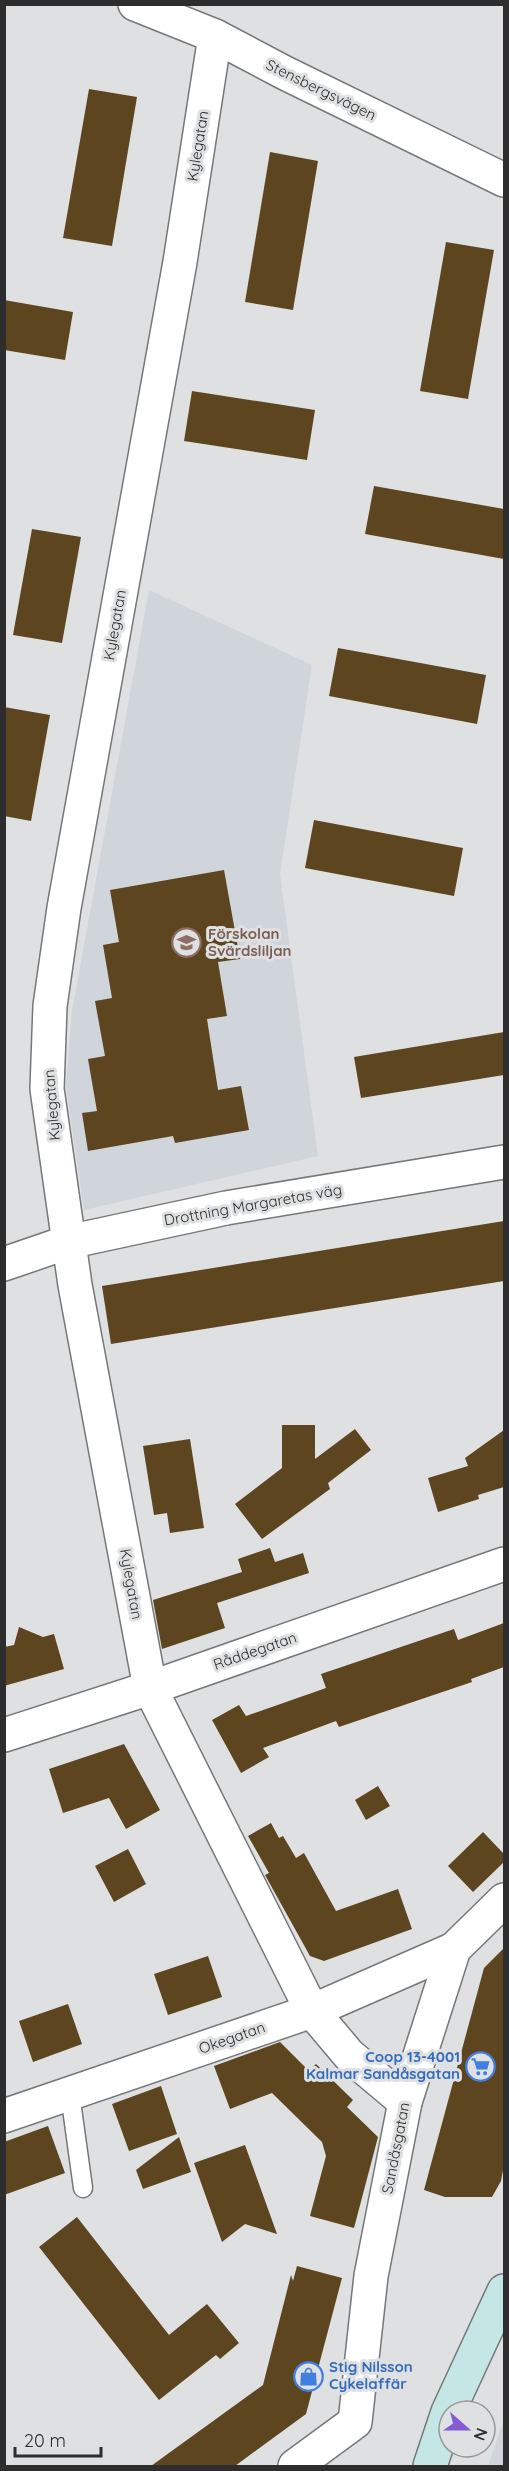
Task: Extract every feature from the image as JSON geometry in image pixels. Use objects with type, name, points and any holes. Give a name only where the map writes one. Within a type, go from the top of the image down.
[{"type":"main road","points":[[430,2466],[448,2412],[504,2291]]},
{"type":"street","name":"Stensbergsvägen","points":[[135,4],[215,36],[285,73],[504,180]]},
{"type":"street","name":"Kylegatan","points":[[215,36],[180,262],[64,908],[50,1006],[47,1089],[68,1242],[150,1688],[312,2011],[349,2055],[405,2102]]},
{"type":"street","name":"Drottning Margaretas väg","points":[[4,1263],[68,1242],[226,1208],[504,1162]]},
{"type":"street","name":"Råddegatan","points":[[4,1735],[150,1688],[504,1564]]},
{"type":"street","name":"Sandåsgatan","points":[[295,2466],[355,2422],[371,2276],[405,2102],[454,1949],[504,1900]]},
{"type":"street","name":"Okegatan","points":[[4,2116],[312,2011],[454,1949]]},
{"type":"lane","points":[[70,2094],[83,2188]]},
{"type":"shaded area","name":"Förskolan Svärdsliljan","points":[[149,590],[312,665],[280,874],[318,1156],[84,1210],[66,1086],[72,1011]]},
{"type":"shaded area","points":[[504,2419],[504,2466],[488,2466],[490,2459],[497,2459],[497,2440]]},
{"type":"building","points":[[89,89],[137,97],[112,246],[63,238]]},
{"type":"building","points":[[270,152],[318,161],[293,310],[245,302]]},
{"type":"building","points":[[446,242],[494,250],[468,399],[420,391]]},
{"type":"building","points":[[4,300],[73,312],[65,360],[4,350]]},
{"type":"building","points":[[192,391],[315,410],[307,460],[184,441]]},
{"type":"building","points":[[374,486],[504,509],[504,559],[365,534]]},
{"type":"building","points":[[32,529],[81,537],[62,643],[13,635]]},
{"type":"building","points":[[338,648],[486,675],[477,724],[329,696]]},
{"type":"building","points":[[4,707],[50,715],[31,821],[4,816]]},
{"type":"building","points":[[314,820],[463,848],[454,896],[305,868]]},
{"type":"building","points":[[224,870],[240,959],[218,962],[227,1016],[207,1019],[218,1090],[241,1086],[249,1130],[175,1143],[173,1136],[88,1151],[82,1113],[97,1111],[88,1059],[105,1056],[95,1001],[112,998],[103,945],[119,942],[110,890]]},
{"type":"building","points":[[504,1032],[504,1075],[361,1098],[354,1057]]},
{"type":"building","points":[[504,1221],[504,1281],[111,1344],[102,1286]]},
{"type":"building","points":[[282,1425],[315,1425],[315,1459],[355,1429],[371,1450],[328,1483],[330,1489],[262,1539],[235,1504],[282,1468]]},
{"type":"building","points":[[504,1430],[504,1487],[478,1495],[479,1499],[438,1512],[428,1478],[468,1466],[465,1458]]},
{"type":"building","points":[[190,1439],[204,1528],[170,1533],[167,1513],[154,1515],[143,1446]]},
{"type":"building","points":[[270,1548],[275,1562],[303,1553],[309,1573],[217,1603],[225,1628],[162,1649],[153,1600],[242,1572],[238,1559]]},
{"type":"building","points":[[504,1623],[504,1667],[471,1679],[472,1682],[339,1727],[336,1721],[263,1748],[269,1757],[241,1773],[212,1720],[239,1705],[246,1716],[326,1688],[321,1674],[454,1629],[458,1640]]},
{"type":"building","points":[[19,1627],[43,1637],[54,1634],[64,1669],[4,1686],[4,1647],[14,1645]]},
{"type":"building","points":[[124,1744],[160,1810],[126,1829],[109,1798],[63,1813],[49,1769]]},
{"type":"building","points":[[378,1786],[390,1806],[366,1820],[355,1800]]},
{"type":"building","points":[[271,1823],[279,1838],[283,1836],[296,1858],[304,1853],[336,1911],[398,1889],[412,1929],[324,1961],[310,1956],[265,1875],[269,1873],[248,1836]]},
{"type":"building","points":[[483,1832],[504,1854],[504,1862],[473,1892],[448,1866]]},
{"type":"building","points":[[128,1849],[146,1884],[114,1902],[95,1866]]},
{"type":"building","name":"Coop 13-4001 Kalmar Sandåsgatan","points":[[504,1948],[504,2165],[501,2181],[492,2197],[445,2197],[424,2190],[484,1968]]},
{"type":"building","points":[[208,1956],[222,1997],[168,2015],[154,1974]]},
{"type":"building","points":[[68,2004],[82,2044],[33,2062],[19,2021]]},
{"type":"building","points":[[280,2042],[309,2071],[316,2064],[353,2100],[347,2107],[378,2137],[354,2228],[310,2216],[326,2156],[322,2142],[272,2093],[230,2109],[214,2066]]},
{"type":"building","points":[[161,2086],[177,2134],[129,2151],[112,2104]]},
{"type":"building","points":[[48,2126],[65,2173],[4,2195],[4,2142]]},
{"type":"building","points":[[179,2137],[191,2172],[143,2189],[136,2170]]},
{"type":"building","points":[[245,2145],[277,2234],[245,2224],[222,2242],[194,2163]]},
{"type":"building","points":[[77,2217],[169,2335],[207,2304],[239,2343],[220,2359],[216,2355],[159,2400],[39,2247]]},
{"type":"building","points":[[297,2266],[342,2278],[306,2414],[235,2466],[151,2466],[263,2385],[291,2275],[293,2281]]},
{"type":"place","name":"Förskolan Svärdsliljan","points":[[187,943]]},
{"type":"place","name":"Coop 13-4001 Kalmar Sandåsgatan","points":[[481,2066]]},
{"type":"place","name":"Stig Nilsson Cykelaffär","points":[[308,2376]]}]
